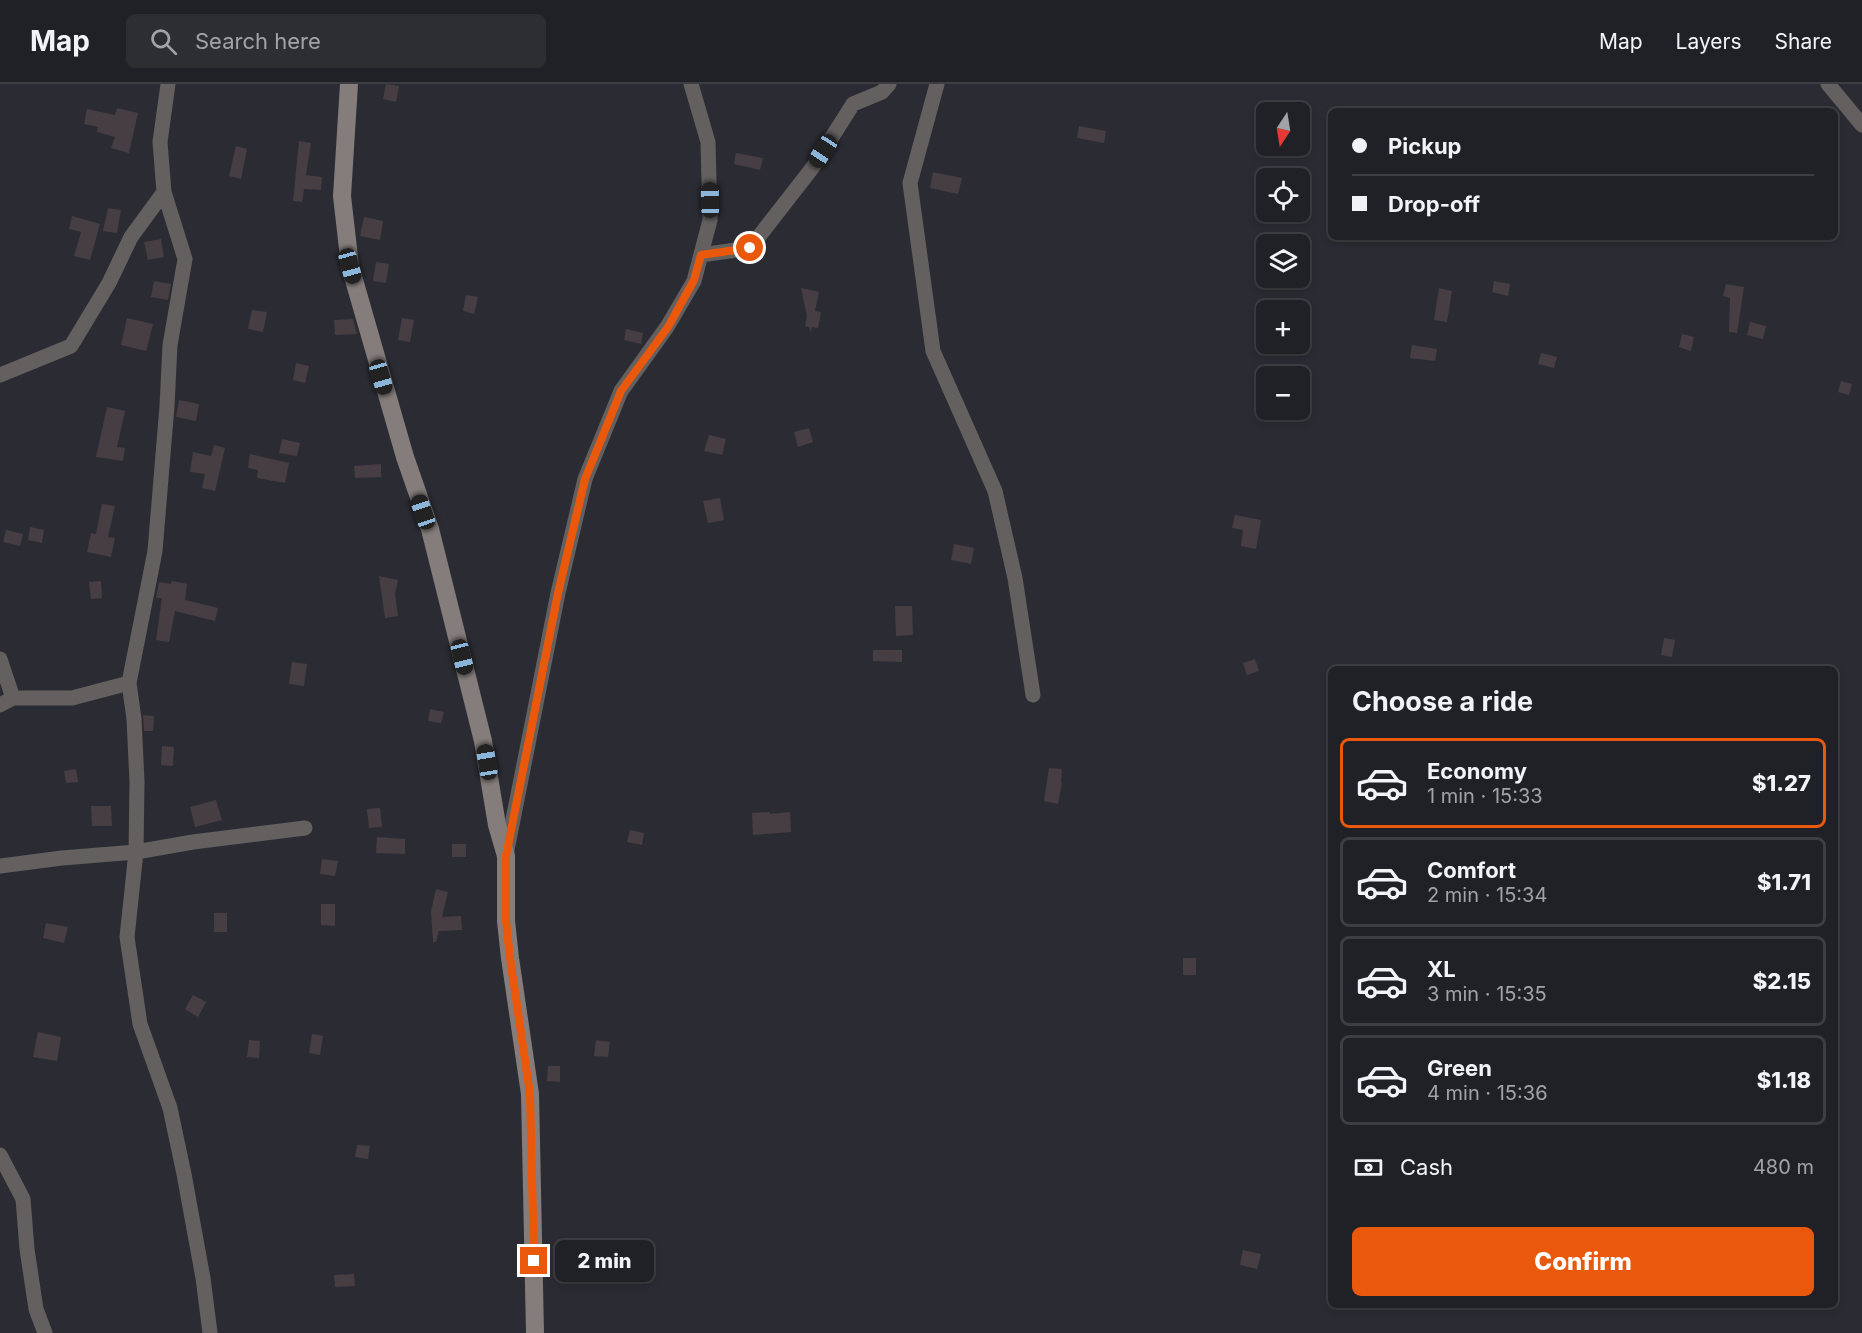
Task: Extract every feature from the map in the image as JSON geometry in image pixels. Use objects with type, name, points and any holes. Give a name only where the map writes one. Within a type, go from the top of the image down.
[{"type":"street","points":[[168,84],[160,142],[164,192],[185,259],[170,345],[155,551],[129,683],[134,719],[137,782],[136,852],[127,937],[140,1024],[170,1108],[184,1174],[203,1278],[210,1333]]},
{"type":"street","points":[[349,84],[342,196],[350,266],[405,457],[430,530],[483,741],[497,825],[506,856]]},
{"type":"street","points":[[535,1333],[530,1094],[507,930],[506,856],[558,593],[585,479],[621,391],[668,327],[694,280],[710,220],[708,142],[691,84]]},
{"type":"street","points":[[701,255],[750,248],[813,167],[853,104],[882,92],[889,84]]},
{"type":"street","points":[[937,84],[910,183],[933,351],[995,491],[1015,578],[1033,694]]},
{"type":"street","points":[[1828,84],[1862,125]]},
{"type":"street","points":[[0,375],[71,346],[109,283],[131,237],[164,192]]},
{"type":"street","points":[[0,659],[6,702],[72,698],[129,683]]},
{"type":"street","points":[[0,866],[136,852],[193,842],[305,828]]},
{"type":"street","points":[[0,1155],[23,1200],[27,1249],[36,1309],[45,1333]]},
{"type":"building","points":[[386,84],[399,86],[396,102],[383,99]]},
{"type":"building","points":[[117,108],[138,113],[129,153],[111,148],[115,137],[97,132],[98,127],[84,124],[87,109],[115,115]]},
{"type":"building","points":[[1079,126],[1106,131],[1104,143],[1077,138]]},
{"type":"building","points":[[299,141],[311,143],[306,175],[322,177],[321,190],[304,189],[302,202],[293,201]]},
{"type":"building","points":[[236,146],[247,149],[241,179],[229,176]]},
{"type":"building","points":[[736,153],[763,158],[760,170],[734,164]]},
{"type":"building","points":[[933,172],[962,178],[958,194],[930,188]]},
{"type":"building","points":[[108,208],[121,210],[117,233],[103,231]]},
{"type":"building","points":[[72,216],[100,224],[90,260],[74,256],[81,232],[69,229]]},
{"type":"building","points":[[364,217],[383,221],[380,240],[360,236]]},
{"type":"building","points":[[161,239],[164,257],[148,260],[144,242]]},
{"type":"building","points":[[376,262],[389,264],[386,283],[373,281]]},
{"type":"building","points":[[154,281],[171,284],[168,300],[151,297]]},
{"type":"building","points":[[1494,281],[1510,284],[1508,296],[1492,292]]},
{"type":"building","points":[[1726,284],[1744,287],[1737,333],[1729,332],[1730,298],[1723,296]]},
{"type":"building","points":[[801,288],[819,292],[815,311],[821,312],[818,328],[812,327],[811,332],[809,327],[805,326],[807,316]]},
{"type":"building","points":[[1439,288],[1452,291],[1447,322],[1434,320]]},
{"type":"building","points":[[466,295],[478,297],[474,314],[463,311]]},
{"type":"building","points":[[252,310],[267,312],[263,332],[248,329]]},
{"type":"building","points":[[127,318],[153,324],[146,351],[121,345]]},
{"type":"building","points":[[402,318],[414,320],[410,342],[398,340]]},
{"type":"building","points":[[353,319],[357,334],[335,335],[334,320]]},
{"type":"building","points":[[1750,322],[1766,326],[1763,339],[1747,335]]},
{"type":"building","points":[[626,329],[643,333],[641,344],[624,340]]},
{"type":"building","points":[[1682,334],[1694,337],[1691,351],[1679,347]]},
{"type":"building","points":[[1412,345],[1437,349],[1435,361],[1410,358]]},
{"type":"building","points":[[1541,353],[1557,357],[1554,368],[1538,364]]},
{"type":"building","points":[[296,363],[309,366],[305,383],[293,380]]},
{"type":"building","points":[[1841,381],[1852,384],[1849,395],[1838,392]]},
{"type":"building","points":[[179,400],[199,404],[196,421],[176,417]]},
{"type":"building","points":[[107,407],[125,411],[117,447],[125,448],[123,461],[96,457]]},
{"type":"building","points":[[809,428],[813,442],[798,447],[794,432]]},
{"type":"building","points":[[709,435],[726,439],[722,455],[704,451]]},
{"type":"building","points":[[282,439],[300,443],[297,456],[279,453]]},
{"type":"building","points":[[214,445],[225,448],[215,491],[202,488],[205,474],[190,472],[193,452],[211,456]]},
{"type":"building","points":[[250,454],[289,463],[285,483],[257,478],[258,470],[248,468]]},
{"type":"building","points":[[381,464],[381,477],[355,478],[354,466]]},
{"type":"building","points":[[720,498],[724,520],[708,523],[703,501]]},
{"type":"building","points":[[102,504],[115,506],[108,537],[115,538],[111,557],[87,552],[91,533],[96,534]]},
{"type":"building","points":[[1235,515],[1261,520],[1256,549],[1241,546],[1243,530],[1232,528]]},
{"type":"building","points":[[30,527],[44,530],[42,543],[28,540]]},
{"type":"building","points":[[6,530],[23,534],[20,546],[3,542]]},
{"type":"building","points":[[954,544],[974,548],[971,564],[951,560]]},
{"type":"building","points":[[379,576],[398,580],[395,594],[398,616],[385,618]]},
{"type":"building","points":[[101,581],[102,598],[91,599],[89,582]]},
{"type":"building","points":[[172,581],[187,584],[185,600],[218,608],[215,621],[175,611],[169,642],[156,640],[162,598],[156,598],[159,582],[171,584]]},
{"type":"building","points":[[895,606],[912,606],[913,635],[896,636]]},
{"type":"building","points":[[1664,638],[1675,640],[1672,657],[1661,655]]},
{"type":"building","points":[[873,650],[902,650],[902,662],[873,661]]},
{"type":"building","points":[[1255,659],[1259,671],[1247,675],[1243,663]]},
{"type":"building","points":[[292,662],[307,664],[304,686],[289,684]]},
{"type":"building","points":[[430,709],[444,712],[441,723],[428,721]]},
{"type":"building","points":[[143,715],[154,716],[153,731],[144,731]]},
{"type":"building","points":[[162,746],[174,747],[173,766],[161,765]]},
{"type":"building","points":[[1049,768],[1062,769],[1058,804],[1044,801]]},
{"type":"building","points":[[76,769],[78,782],[66,783],[64,771]]},
{"type":"building","points":[[216,800],[222,820],[195,827],[190,807]]},
{"type":"building","points":[[91,806],[111,806],[112,826],[92,826]]},
{"type":"building","points":[[380,808],[382,827],[369,828],[367,809]]},
{"type":"building","points":[[770,812],[770,814],[790,812],[791,832],[753,835],[752,813]]},
{"type":"building","points":[[630,830],[644,833],[642,845],[627,842]]},
{"type":"building","points":[[377,837],[405,839],[405,854],[376,853]]},
{"type":"building","points":[[452,844],[466,844],[466,857],[452,857]]},
{"type":"building","points":[[322,859],[338,861],[335,876],[320,874]]},
{"type":"building","points":[[436,889],[448,892],[442,917],[461,916],[462,930],[439,931],[436,942],[433,942],[431,911]]},
{"type":"building","points":[[321,904],[335,904],[335,926],[321,925]]},
{"type":"building","points":[[214,913],[227,913],[227,932],[214,932]]},
{"type":"building","points":[[46,923],[68,927],[64,943],[43,938]]},
{"type":"building","points":[[1183,958],[1196,958],[1196,975],[1183,975]]},
{"type":"building","points":[[193,995],[206,1002],[198,1017],[185,1009]]},
{"type":"building","points":[[38,1032],[61,1037],[57,1061],[33,1057]]},
{"type":"building","points":[[312,1034],[323,1036],[320,1055],[309,1053]]},
{"type":"building","points":[[249,1040],[260,1041],[259,1058],[247,1057]]},
{"type":"building","points":[[596,1040],[610,1042],[608,1057],[594,1056]]},
{"type":"building","points":[[548,1066],[560,1066],[560,1082],[547,1081]]},
{"type":"building","points":[[357,1145],[370,1146],[368,1159],[355,1157]]},
{"type":"building","points":[[1243,1250],[1261,1254],[1257,1269],[1240,1265]]},
{"type":"building","points":[[354,1274],[355,1286],[335,1287],[334,1275]]},
{"type":"route","points":[[534,1261],[530,1094],[506,921],[506,856],[558,593],[585,479],[621,391],[668,327],[694,280],[701,255],[750,248]]}]
